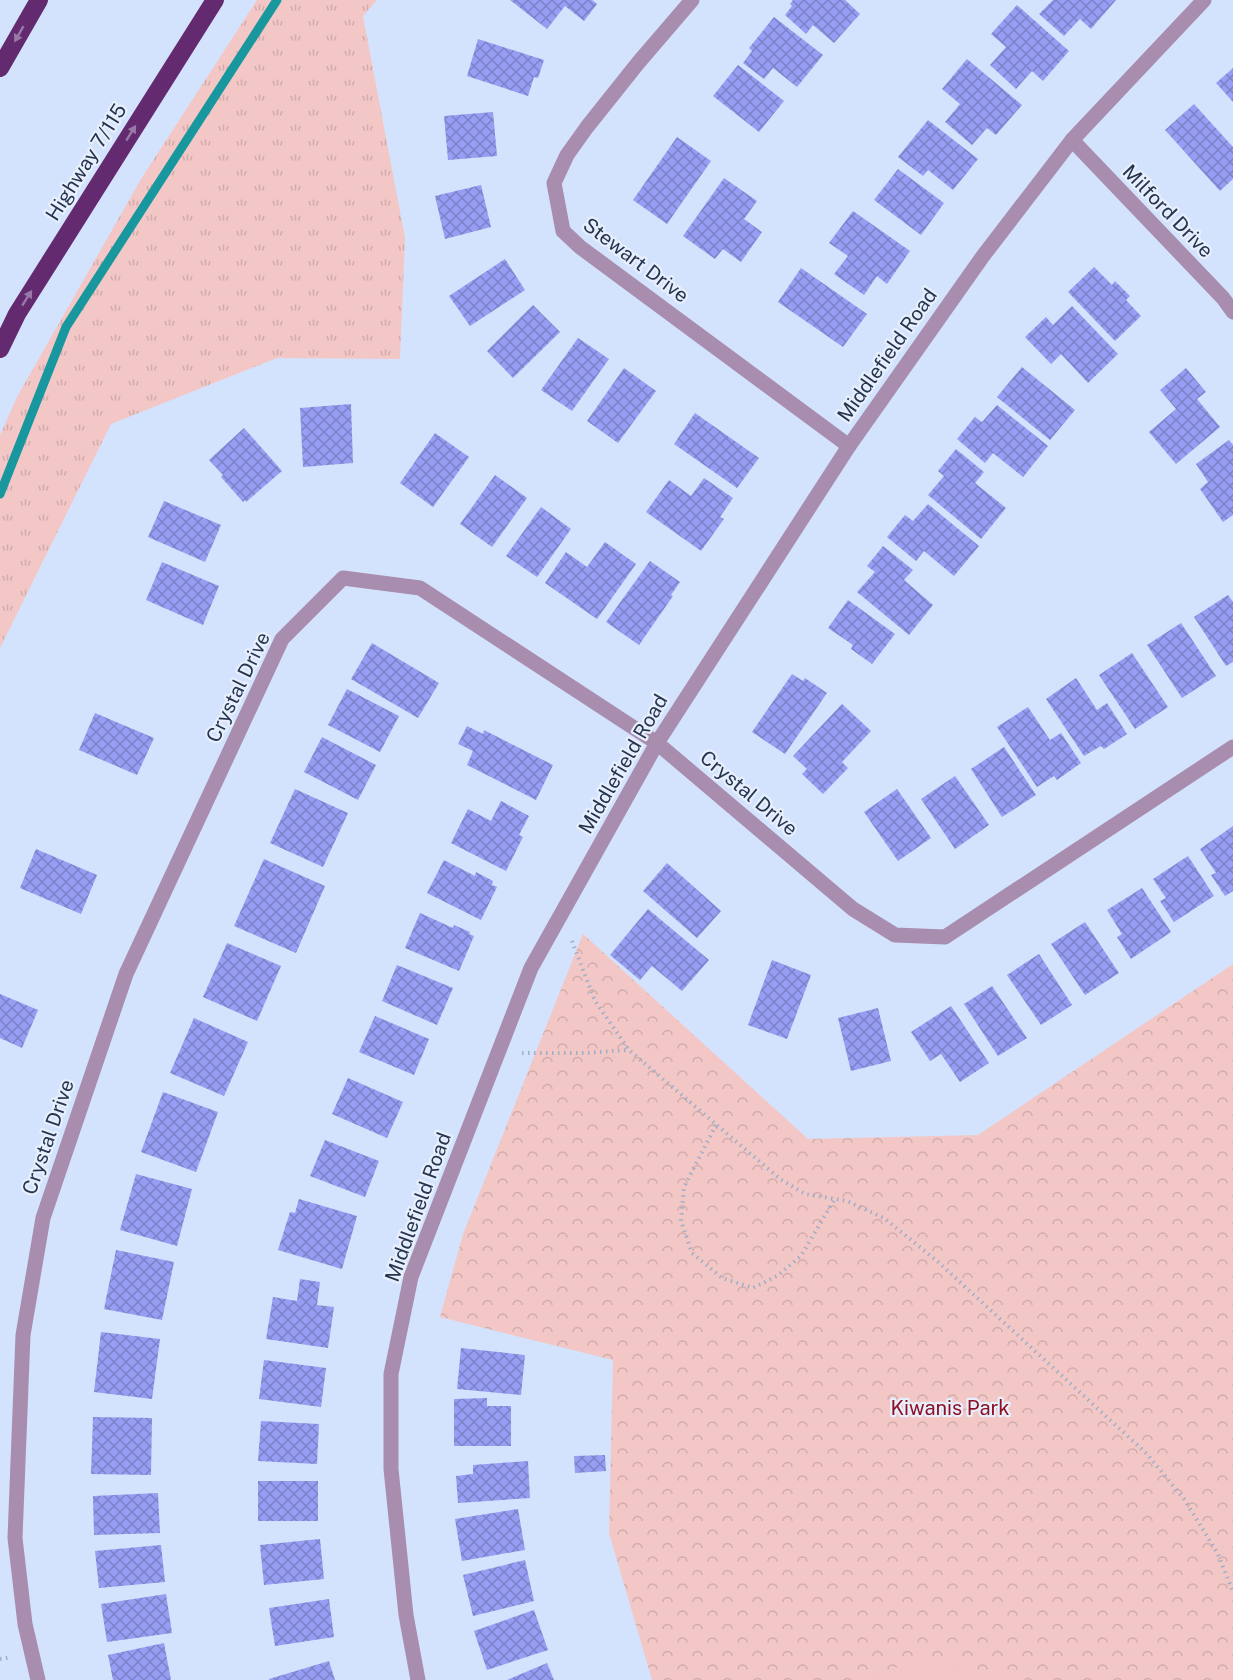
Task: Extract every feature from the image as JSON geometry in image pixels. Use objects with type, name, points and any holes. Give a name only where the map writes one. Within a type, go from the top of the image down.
[{"type":"highway","points":[[0,68],[39,0]]},
{"type":"highway","name":"Highway 7/115","points":[[0,349],[17,314],[215,0]]},
{"type":"street","name":"Stewart Drive","points":[[692,0],[630,72],[567,155],[554,183],[563,231],[589,254],[849,446]]},
{"type":"street","name":"Middlefield Road","points":[[418,1680],[406,1615],[391,1469],[391,1374],[411,1277],[531,968],[657,743],[849,446],[982,256],[1072,140],[1204,0]]},
{"type":"street","name":"Milford Drive","points":[[1072,140],[1223,298],[1233,312]]},
{"type":"street","name":"Crystal Drive","points":[[38,1680],[25,1624],[15,1538],[23,1335],[43,1218],[126,974],[282,639],[342,578],[420,588],[657,743],[853,909],[895,935],[945,937],[1233,747]]},
{"type":"street","points":[[0,1550],[16,1549]]},
{"type":"path","points":[[561,915],[595,1001],[629,1050],[780,1179],[805,1194],[847,1201],[884,1218],[920,1247],[1147,1454],[1184,1499],[1218,1554],[1233,1592]]},
{"type":"path","points":[[501,1050],[532,1054],[629,1050]]},
{"type":"path","points":[[716,1125],[684,1187],[681,1221],[692,1253],[723,1278],[753,1288],[777,1276],[801,1256],[834,1200]]},
{"type":"green space","points":[[257,0],[377,0],[363,16],[405,238],[400,359],[277,358],[111,424],[0,648],[0,435],[17,397],[141,179]]},
{"type":"green space","name":"Kiwanis Park","points":[[583,934],[808,1139],[978,1135],[1233,964],[1233,1680],[652,1680],[609,1533],[613,1360],[440,1317],[463,1234]]},
{"type":"green space","points":[[918,1657],[1027,1680],[872,1680]]},
{"type":"building","points":[[510,0],[592,0],[597,4],[584,21],[565,6],[547,29]]},
{"type":"building","points":[[793,0],[845,0],[860,14],[834,43],[813,25],[806,34],[785,15],[792,6],[790,4]]},
{"type":"building","points":[[1053,0],[1116,0],[1091,29],[1080,19],[1064,36],[1039,14]]},
{"type":"building","points":[[1017,5],[1069,51],[1043,81],[1032,71],[1016,89],[990,65],[1006,47],[991,34]]},
{"type":"building","points":[[774,17],[823,55],[797,87],[773,68],[764,79],[743,63],[752,51],[749,48]]},
{"type":"building","points":[[478,39],[544,60],[538,78],[534,77],[528,96],[467,76]]},
{"type":"building","points":[[967,59],[1022,105],[996,135],[987,128],[972,145],[945,122],[960,104],[942,89]]},
{"type":"building","points":[[738,65],[784,101],[759,132],[713,96]]},
{"type":"building","points":[[1233,68],[1233,102],[1216,83]]},
{"type":"building","points":[[1194,104],[1233,147],[1233,179],[1220,191],[1165,130]]},
{"type":"building","points":[[493,112],[497,156],[448,160],[444,116]]},
{"type":"building","points":[[928,120],[978,159],[953,190],[928,170],[923,176],[898,157]]},
{"type":"building","points":[[677,137],[711,161],[667,224],[633,200]]},
{"type":"building","points":[[898,169],[944,203],[921,235],[874,200]]},
{"type":"building","points":[[724,178],[757,201],[744,219],[762,232],[741,262],[723,249],[715,259],[683,236]]},
{"type":"building","points":[[481,185],[491,227],[445,239],[435,196]]},
{"type":"building","points":[[853,211],[910,251],[887,284],[877,276],[864,295],[834,274],[848,256],[829,243]]},
{"type":"building","points":[[505,259],[525,290],[470,326],[449,296]]},
{"type":"building","points":[[1094,267],[1112,285],[1115,281],[1130,296],[1126,300],[1141,316],[1115,341],[1068,292]]},
{"type":"building","points":[[801,268],[867,314],[843,347],[778,302]]},
{"type":"building","points":[[533,305],[560,332],[513,378],[487,351]]},
{"type":"building","points":[[1072,306],[1118,354],[1088,383],[1061,354],[1051,364],[1025,337],[1046,317],[1053,325]]},
{"type":"building","points":[[578,338],[609,359],[572,411],[541,390]]},
{"type":"building","points":[[1022,367],[1075,410],[1050,440],[997,397]]},
{"type":"building","points":[[624,368],[656,391],[618,443],[587,421]]},
{"type":"building","points":[[1186,368],[1206,392],[1197,399],[1220,427],[1176,464],[1149,432],[1176,409],[1160,390]]},
{"type":"building","points":[[351,404],[353,463],[303,467],[300,408]]},
{"type":"building","points":[[997,405],[1048,446],[1023,477],[993,453],[985,463],[957,439],[975,417],[982,422]]},
{"type":"building","points":[[695,413],[759,458],[737,488],[674,444]]},
{"type":"building","points":[[244,428],[282,471],[246,502],[245,500],[243,502],[209,460]]},
{"type":"building","points":[[435,433],[469,457],[433,507],[400,483]]},
{"type":"building","points":[[1229,440],[1233,445],[1233,515],[1223,522],[1200,489],[1208,482],[1196,464]]},
{"type":"building","points":[[956,449],[984,472],[975,483],[1006,508],[981,539],[928,495],[944,476],[938,471]]},
{"type":"building","points":[[495,475],[527,498],[492,547],[460,524]]},
{"type":"building","points":[[704,478],[733,498],[720,517],[724,519],[701,551],[646,512],[669,480],[691,496]]},
{"type":"building","points":[[164,501],[221,525],[205,562],[148,537]]},
{"type":"building","points":[[928,504],[979,546],[954,576],[924,551],[916,561],[887,537],[905,515],[913,521]]},
{"type":"building","points":[[541,507],[571,529],[537,577],[506,556]]},
{"type":"building","points":[[605,542],[636,564],[597,619],[545,583],[566,552],[587,567]]},
{"type":"building","points":[[883,546],[913,570],[904,580],[933,605],[909,635],[857,592],[875,572],[867,566]]},
{"type":"building","points":[[650,561],[680,582],[639,645],[606,622]]},
{"type":"building","points":[[162,562],[219,586],[203,625],[146,600]]},
{"type":"building","points":[[1228,595],[1233,602],[1233,662],[1226,666],[1194,617]]},
{"type":"building","points":[[848,600],[895,634],[872,664],[851,649],[853,645],[828,628]]},
{"type":"building","points":[[1181,623],[1216,676],[1182,698],[1147,645]]},
{"type":"building","points":[[372,643],[439,683],[418,718],[351,679]]},
{"type":"building","points":[[1132,653],[1168,707],[1135,729],[1099,675]]},
{"type":"building","points":[[792,674],[803,681],[805,678],[827,693],[785,754],[752,732]]},
{"type":"building","points":[[1076,678],[1097,710],[1107,703],[1127,734],[1104,749],[1101,746],[1084,756],[1046,699]]},
{"type":"building","points":[[347,689],[399,716],[380,752],[328,725]]},
{"type":"building","points":[[842,704],[871,731],[842,762],[848,768],[823,794],[802,774],[807,769],[793,756]]},
{"type":"building","points":[[1028,707],[1050,740],[1061,733],[1081,763],[1057,780],[1054,776],[1037,787],[997,727]]},
{"type":"building","points":[[95,713],[154,738],[137,775],[79,750]]},
{"type":"building","points":[[467,726],[483,734],[484,730],[553,765],[536,800],[467,765],[473,751],[458,744]]},
{"type":"building","points":[[322,737],[376,765],[358,800],[304,772]]},
{"type":"building","points":[[1004,747],[1036,795],[1002,817],[971,769]]},
{"type":"building","points":[[955,776],[989,825],[955,849],[921,799]]},
{"type":"building","points":[[295,789],[348,813],[323,867],[270,843]]},
{"type":"building","points":[[897,789],[931,838],[898,861],[864,812]]},
{"type":"building","points":[[501,801],[529,816],[519,835],[523,837],[506,871],[451,843],[468,809],[491,821]]},
{"type":"building","points":[[1233,826],[1233,891],[1225,896],[1211,875],[1216,873],[1200,849]]},
{"type":"building","points":[[36,849],[97,875],[81,914],[20,888]]},
{"type":"building","points":[[1188,856],[1214,896],[1174,922],[1160,901],[1166,898],[1153,879]]},
{"type":"building","points":[[264,859],[325,886],[296,953],[234,926]]},
{"type":"building","points":[[444,860],[475,876],[476,872],[493,881],[492,885],[497,887],[481,920],[427,893]]},
{"type":"building","points":[[667,863],[721,911],[697,938],[643,891]]},
{"type":"building","points":[[1142,888],[1171,932],[1131,959],[1117,937],[1122,934],[1107,910]]},
{"type":"building","points":[[648,909],[709,960],[682,991],[652,966],[640,980],[610,955]]},
{"type":"building","points":[[420,913],[453,928],[454,925],[474,936],[459,971],[405,948]]},
{"type":"building","points":[[1085,922],[1119,973],[1085,995],[1051,944]]},
{"type":"building","points":[[227,943],[281,966],[257,1021],[203,997]]},
{"type":"building","points":[[1039,954],[1072,1005],[1041,1025],[1007,975]]},
{"type":"building","points":[[772,960],[811,975],[787,1039],[748,1025]]},
{"type":"building","points":[[397,965],[453,988],[437,1025],[382,1001]]},
{"type":"building","points":[[992,986],[1027,1038],[998,1056],[964,1004]]},
{"type":"building","points":[[0,994],[38,1010],[22,1048],[0,1038]]},
{"type":"building","points":[[951,1006],[989,1063],[960,1082],[941,1054],[930,1061],[911,1032]]},
{"type":"building","points":[[878,1008],[891,1061],[851,1071],[838,1018]]},
{"type":"building","points":[[375,1016],[429,1039],[414,1075],[359,1052]]},
{"type":"building","points":[[194,1018],[248,1042],[224,1096],[170,1073]]},
{"type":"building","points":[[348,1078],[403,1102],[387,1138],[332,1114]]},
{"type":"building","points":[[163,1092],[218,1112],[196,1172],[141,1152]]},
{"type":"building","points":[[325,1140],[379,1161],[365,1197],[310,1176]]},
{"type":"building","points":[[136,1174],[192,1189],[177,1246],[120,1230]]},
{"type":"building","points":[[299,1199],[357,1216],[342,1269],[278,1250],[290,1212],[295,1213]]},
{"type":"building","points":[[116,1250],[174,1262],[162,1320],[104,1309]]},
{"type":"building","points":[[300,1279],[320,1282],[317,1305],[334,1307],[328,1348],[266,1339],[273,1297],[297,1301]]},
{"type":"building","points":[[101,1332],[160,1339],[152,1399],[94,1392]]},
{"type":"building","points":[[461,1348],[525,1355],[521,1395],[457,1389]]},
{"type":"building","points":[[264,1360],[326,1368],[321,1407],[259,1399]]},
{"type":"building","points":[[487,1398],[487,1406],[511,1406],[511,1446],[454,1446],[454,1399]]},
{"type":"building","points":[[93,1417],[152,1418],[151,1475],[91,1474]]},
{"type":"building","points":[[261,1421],[319,1424],[317,1464],[258,1461]]},
{"type":"building","points":[[605,1455],[606,1471],[575,1473],[574,1456]]},
{"type":"building","points":[[528,1461],[530,1498],[458,1503],[456,1476],[473,1474],[473,1465]]},
{"type":"building","points":[[258,1481],[318,1481],[318,1521],[258,1521]]},
{"type":"building","points":[[158,1493],[160,1533],[94,1535],[93,1496]]},
{"type":"building","points":[[518,1509],[525,1550],[462,1561],[455,1519]]},
{"type":"building","points":[[320,1539],[324,1579],[264,1585],[260,1545]]},
{"type":"building","points":[[161,1545],[165,1582],[99,1588],[95,1551]]},
{"type":"building","points":[[525,1560],[534,1601],[473,1616],[463,1575]]},
{"type":"building","points":[[166,1594],[172,1633],[107,1642],[101,1604]]},
{"type":"building","points":[[329,1599],[334,1637],[275,1646],[269,1608]]},
{"type":"building","points":[[534,1610],[548,1650],[487,1670],[474,1631]]},
{"type":"building","points":[[164,1643],[171,1680],[113,1680],[108,1655]]},
{"type":"building","points":[[329,1661],[335,1680],[269,1680],[269,1679]]},
{"type":"building","points":[[547,1663],[554,1680],[507,1680]]},
{"type":"waterway","points":[[0,494],[66,327],[277,0]]}]
